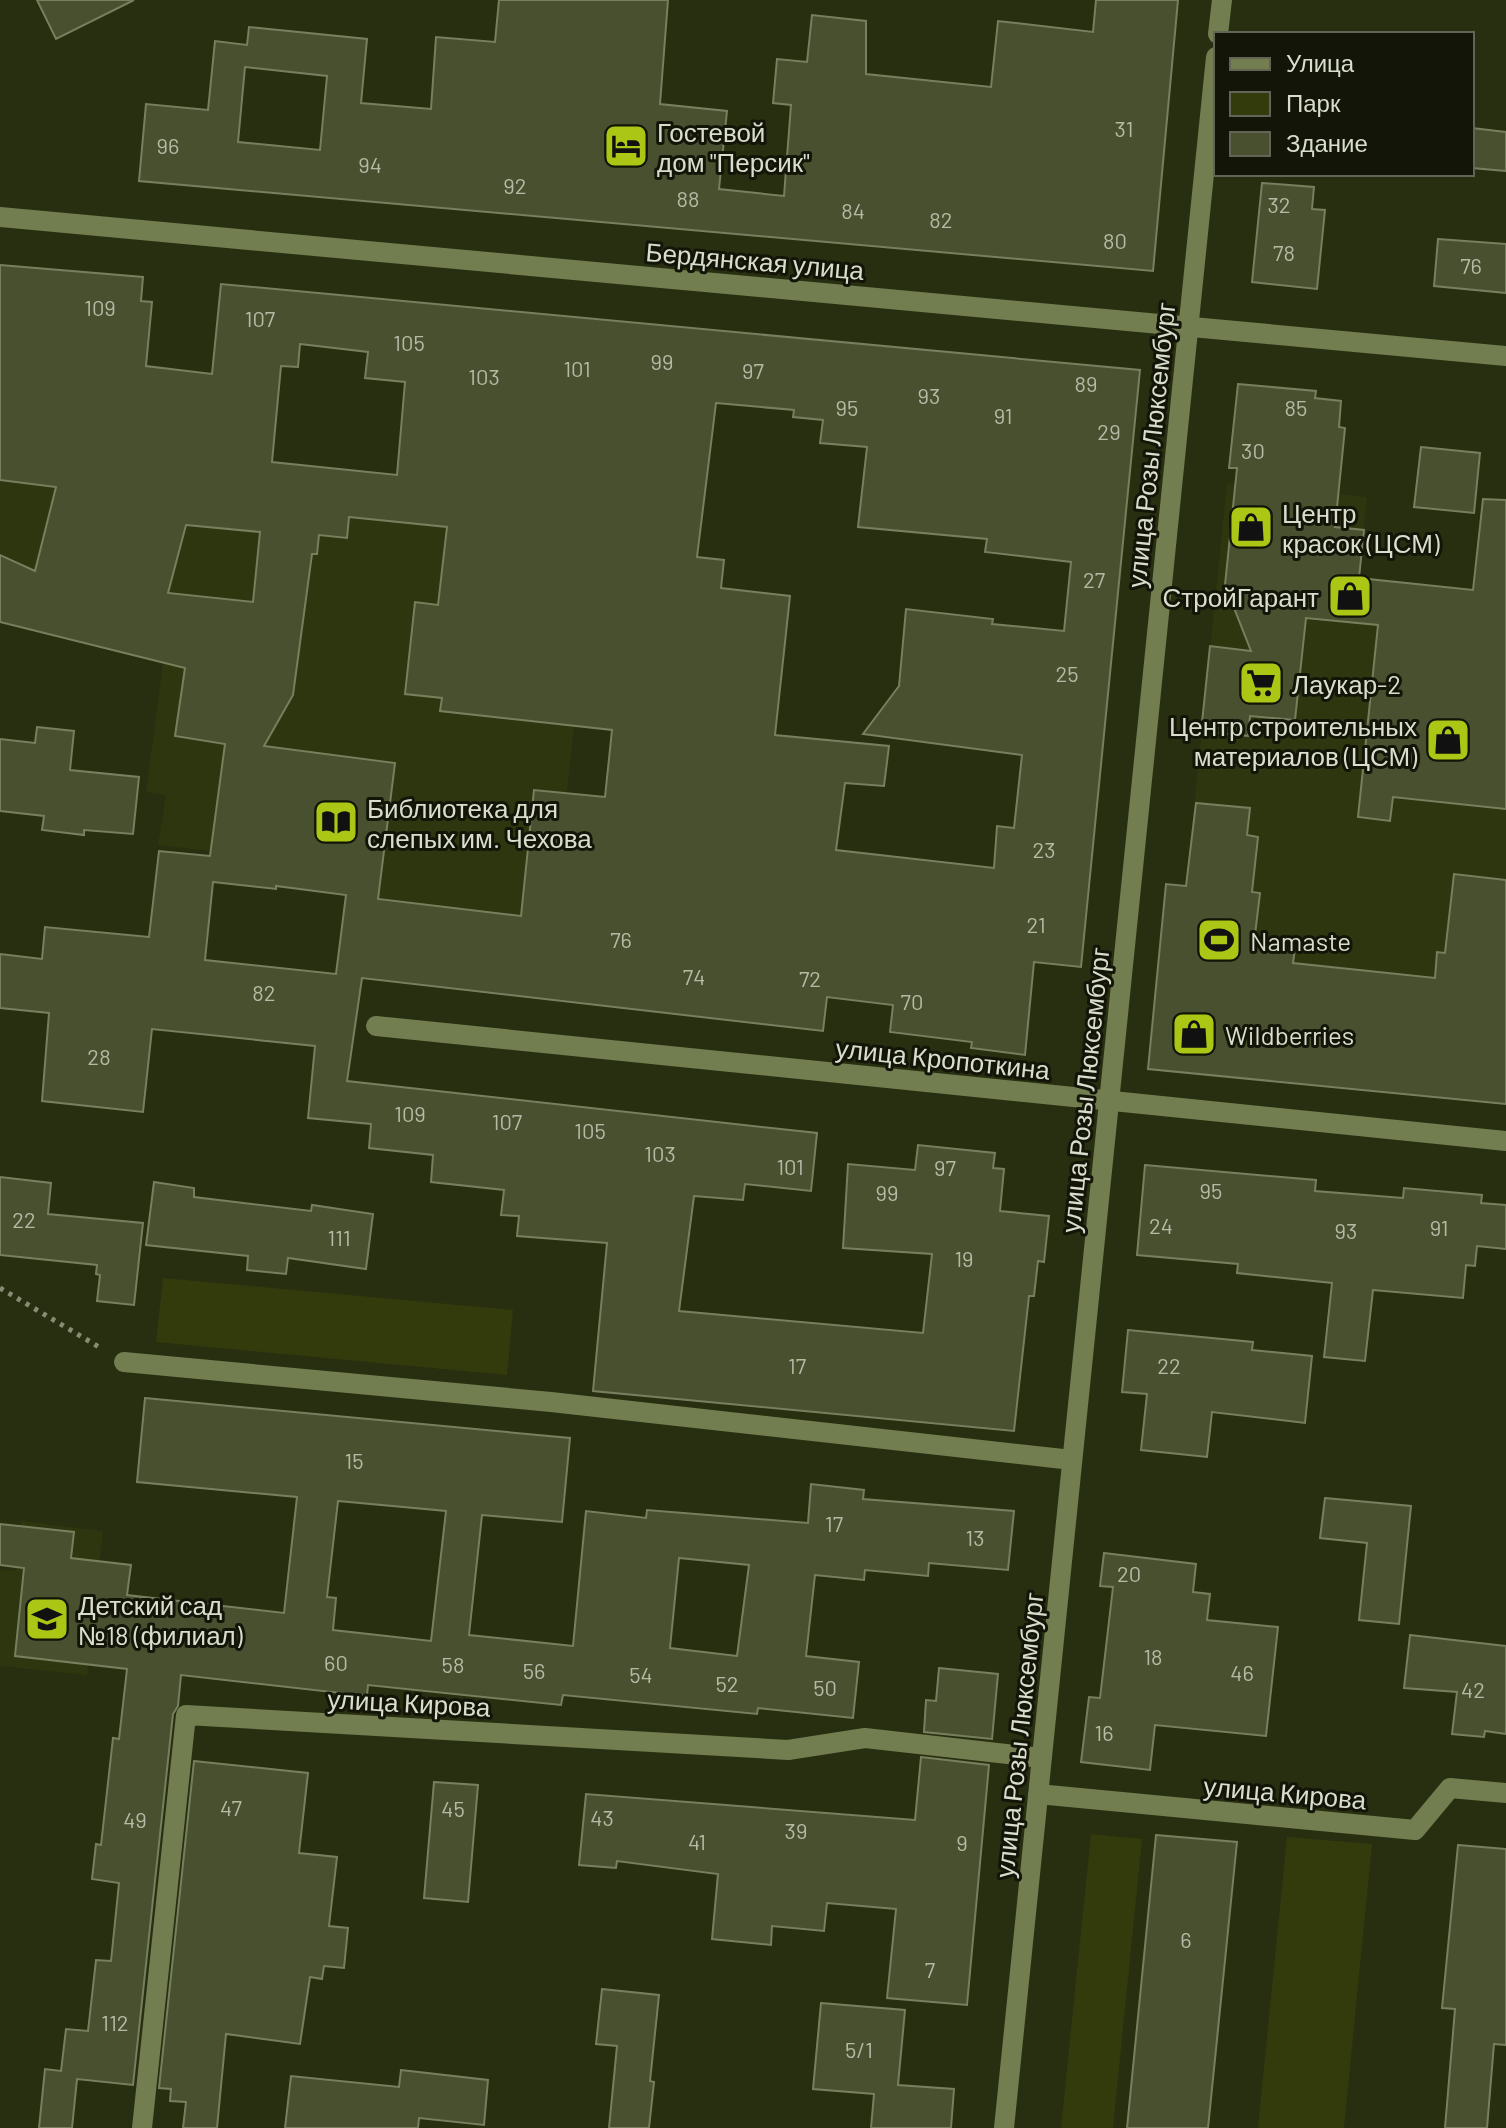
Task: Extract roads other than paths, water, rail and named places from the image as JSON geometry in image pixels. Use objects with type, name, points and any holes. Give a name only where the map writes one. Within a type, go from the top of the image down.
[{"type":"street","points":[[1218,32],[1222,0]]},
{"type":"street","name":"улица Розы Люксембург","points":[[1004,2128],[1214,77]]},
{"type":"street","name":"Бердянская улица","points":[[0,217],[1506,356]]},
{"type":"street","name":"улица Кропоткина","points":[[376,1026],[1506,1141]]},
{"type":"street","points":[[124,1362],[551,1402],[1072,1460]]},
{"type":"street","name":"улица Кирова","points":[[142,2128],[186,1715],[788,1750],[865,1738],[1042,1758]]},
{"type":"street","name":"улица Кирова","points":[[1038,1794],[1415,1830],[1450,1788],[1506,1793]]},
{"type":"place","name":"Гостевой дом \"Персик\"","points":[[626,146]]},
{"type":"place","name":"Центр красок (ЦСМ)","points":[[1251,527]]},
{"type":"place","name":"СтройГарант","points":[[1350,596]]},
{"type":"place","name":"Лаукар-2","points":[[1261,683]]},
{"type":"place","name":"Центр строительных материалов (ЦСМ)","points":[[1448,740]]},
{"type":"place","name":"Библиотека для слепых им. Чехова","points":[[336,822]]},
{"type":"place","name":"Namaste","points":[[1219,940]]},
{"type":"place","name":"Wildberries","points":[[1194,1034]]},
{"type":"place","name":"Детский сад №18 (филиал)","points":[[47,1619]]}]
